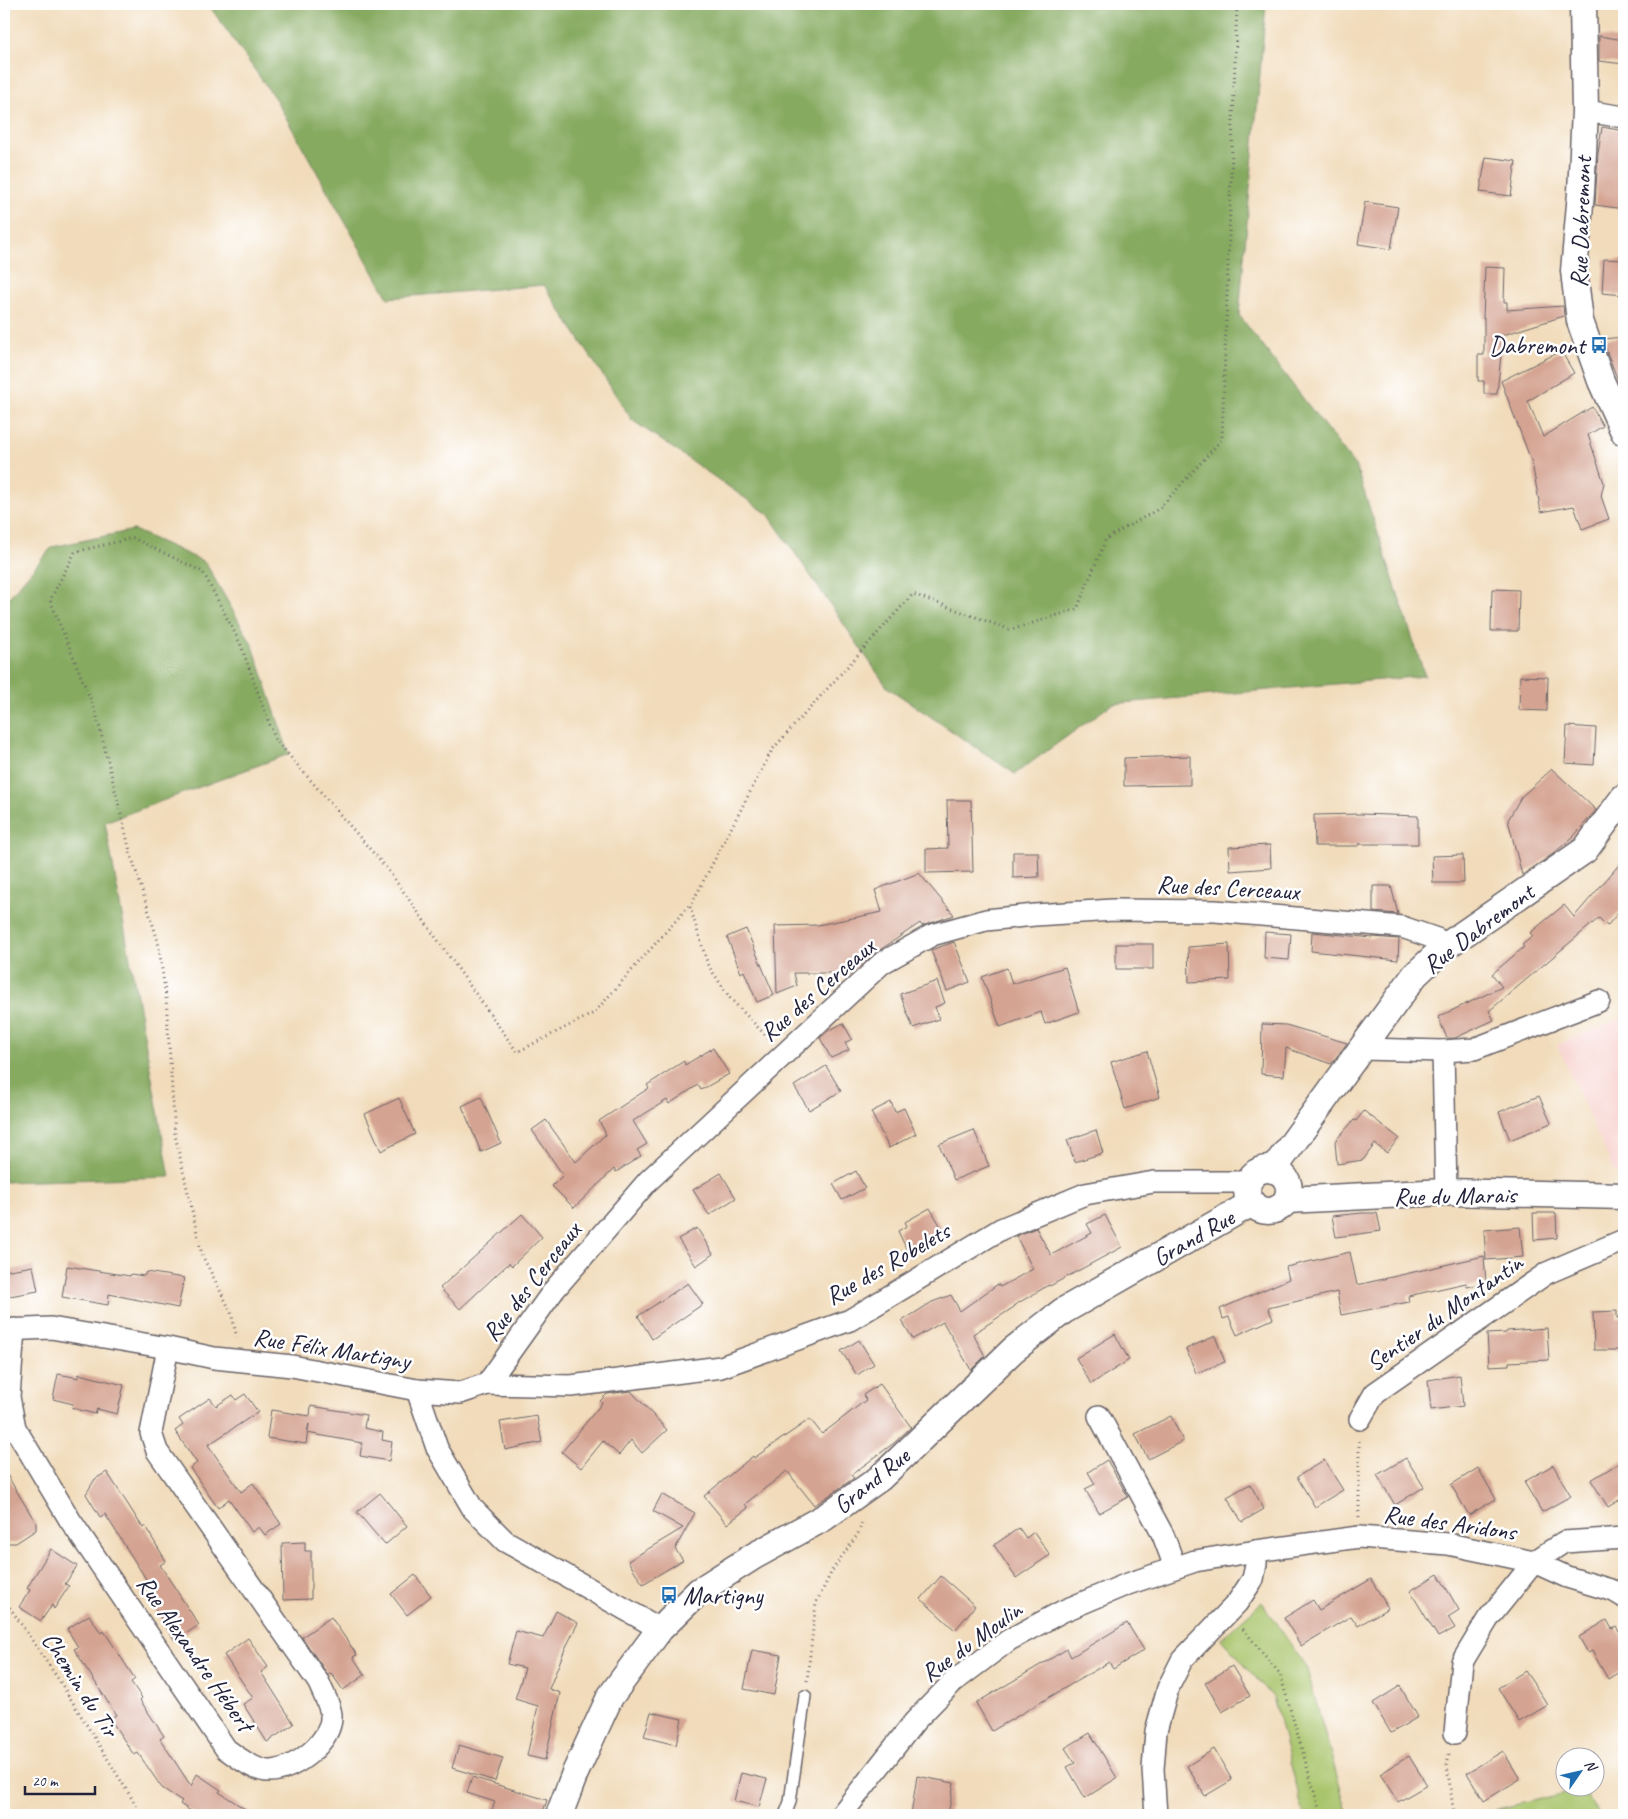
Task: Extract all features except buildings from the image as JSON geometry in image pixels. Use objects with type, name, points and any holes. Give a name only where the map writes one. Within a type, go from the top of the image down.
[{"type":"street","name":"Rue Dabremont","points":[[1583,4],[1585,110],[1581,193],[1574,272],[1580,321],[1601,381],[1624,432]]},
{"type":"street","points":[[1585,110],[1624,117]]},
{"type":"street","name":"Rue Dabremont","points":[[1273,1170],[1415,975],[1446,946],[1585,850],[1624,797]]},
{"type":"street","name":"Rue des Cerceaux","points":[[487,1384],[554,1290],[648,1181],[882,963],[932,935],[986,920],[1035,915],[1113,910],[1214,911],[1402,927],[1438,938],[1446,946]]},
{"type":"street","points":[[1362,1049],[1443,1051],[1474,1049],[1599,1001]]},
{"type":"street","points":[[1443,1051],[1446,1192]]},
{"type":"street","points":[[1273,1170],[1285,1178],[1289,1185],[1289,1193],[1282,1205],[1270,1211],[1257,1208],[1251,1193],[1253,1176],[1259,1172],[1273,1170]]},
{"type":"street","name":"Rue des Robelets","points":[[487,1384],[571,1386],[721,1367],[850,1320],[1001,1229],[1085,1194],[1154,1182],[1251,1193]]},
{"type":"street","name":"Rue du Marais","points":[[1286,1200],[1446,1192],[1624,1196]]},
{"type":"street","name":"Grand Rue","points":[[559,1815],[575,1773],[610,1697],[660,1630],[699,1591],[754,1556],[825,1517],[869,1486],[880,1478],[1013,1350],[1063,1311],[1251,1193]]},
{"type":"street","name":"Sentier du Montantin","points":[[1360,1419],[1375,1393],[1547,1273],[1624,1240]]},
{"type":"street","name":"Rue Félix Martigny","points":[[9,1330],[50,1328],[168,1348],[214,1358],[292,1366],[417,1390],[437,1448],[473,1509],[505,1541],[660,1630]]},
{"type":"street","name":"Rue Alexandre Hébert","points":[[9,1330],[9,1397],[15,1428],[70,1520],[226,1749],[248,1764],[269,1772],[289,1768],[309,1754],[326,1736],[331,1715],[319,1683],[157,1450],[150,1433],[168,1348]]},
{"type":"street","points":[[417,1390],[460,1393],[487,1384]]},
{"type":"street","points":[[1099,1416],[1163,1535],[1175,1567]]},
{"type":"street","name":"Rue des Aridons","points":[[1175,1567],[1195,1561],[1256,1551],[1359,1537],[1448,1544],[1534,1562],[1564,1542],[1624,1538]]},
{"type":"street","points":[[1156,1815],[1153,1770],[1156,1731],[1168,1688],[1182,1660],[1237,1603],[1253,1580],[1256,1551]]},
{"type":"street","points":[[1455,1733],[1462,1662],[1488,1619],[1534,1562],[1567,1577],[1614,1591],[1624,1597]]},
{"type":"street","name":"Rue du Moulin","points":[[840,1815],[915,1721],[953,1682],[988,1656],[1010,1640],[1063,1611],[1125,1585],[1175,1567]]},
{"type":"lane","points":[[785,1815],[790,1802],[805,1696]]},
{"type":"path","points":[[242,1361],[231,1312],[202,1254],[175,1135],[166,998],[158,941],[131,855],[96,713],[50,600],[76,552],[133,538],[203,572],[240,643],[275,739],[388,870],[517,1052],[594,1013],[690,906],[772,750],[913,594],[1011,630],[1077,609],[1106,540],[1160,508],[1222,439],[1238,4]]},
{"type":"path","points":[[690,906],[708,965],[730,998],[784,1055]]},
{"type":"path","points":[[1359,1537],[1360,1419]]},
{"type":"path","points":[[805,1696],[816,1603],[833,1568],[858,1534],[866,1513],[869,1486]]},
{"type":"path","name":"Chemin du Tir","points":[[4,1599],[59,1680],[142,1815]]},
{"type":"path","points":[[1229,1611],[1280,1674],[1321,1815]]},
{"type":"path","points":[[1454,1815],[1446,1765],[1455,1733]]},
{"type":"shaded area","points":[[1624,1017],[1624,1173],[1615,1173],[1557,1045]]},
{"type":"green space","points":[[208,4],[1266,4],[1239,315],[1356,467],[1425,676],[1112,704],[1015,774],[887,687],[768,514],[632,420],[544,285],[388,298],[276,100]]},
{"type":"green space","points":[[134,530],[205,562],[253,646],[289,754],[105,822],[170,1177],[4,1182],[4,603],[52,547]]},
{"type":"green space","points":[[1262,1602],[1306,1667],[1348,1815],[1304,1815],[1273,1697],[1221,1639]]},
{"type":"green space","points":[[1556,1795],[1588,1796],[1600,1815],[1472,1815]]},
{"type":"place","name":"Dabremont","points":[[1599,345]]},
{"type":"place","name":"Martigny","points":[[669,1595]]}]
